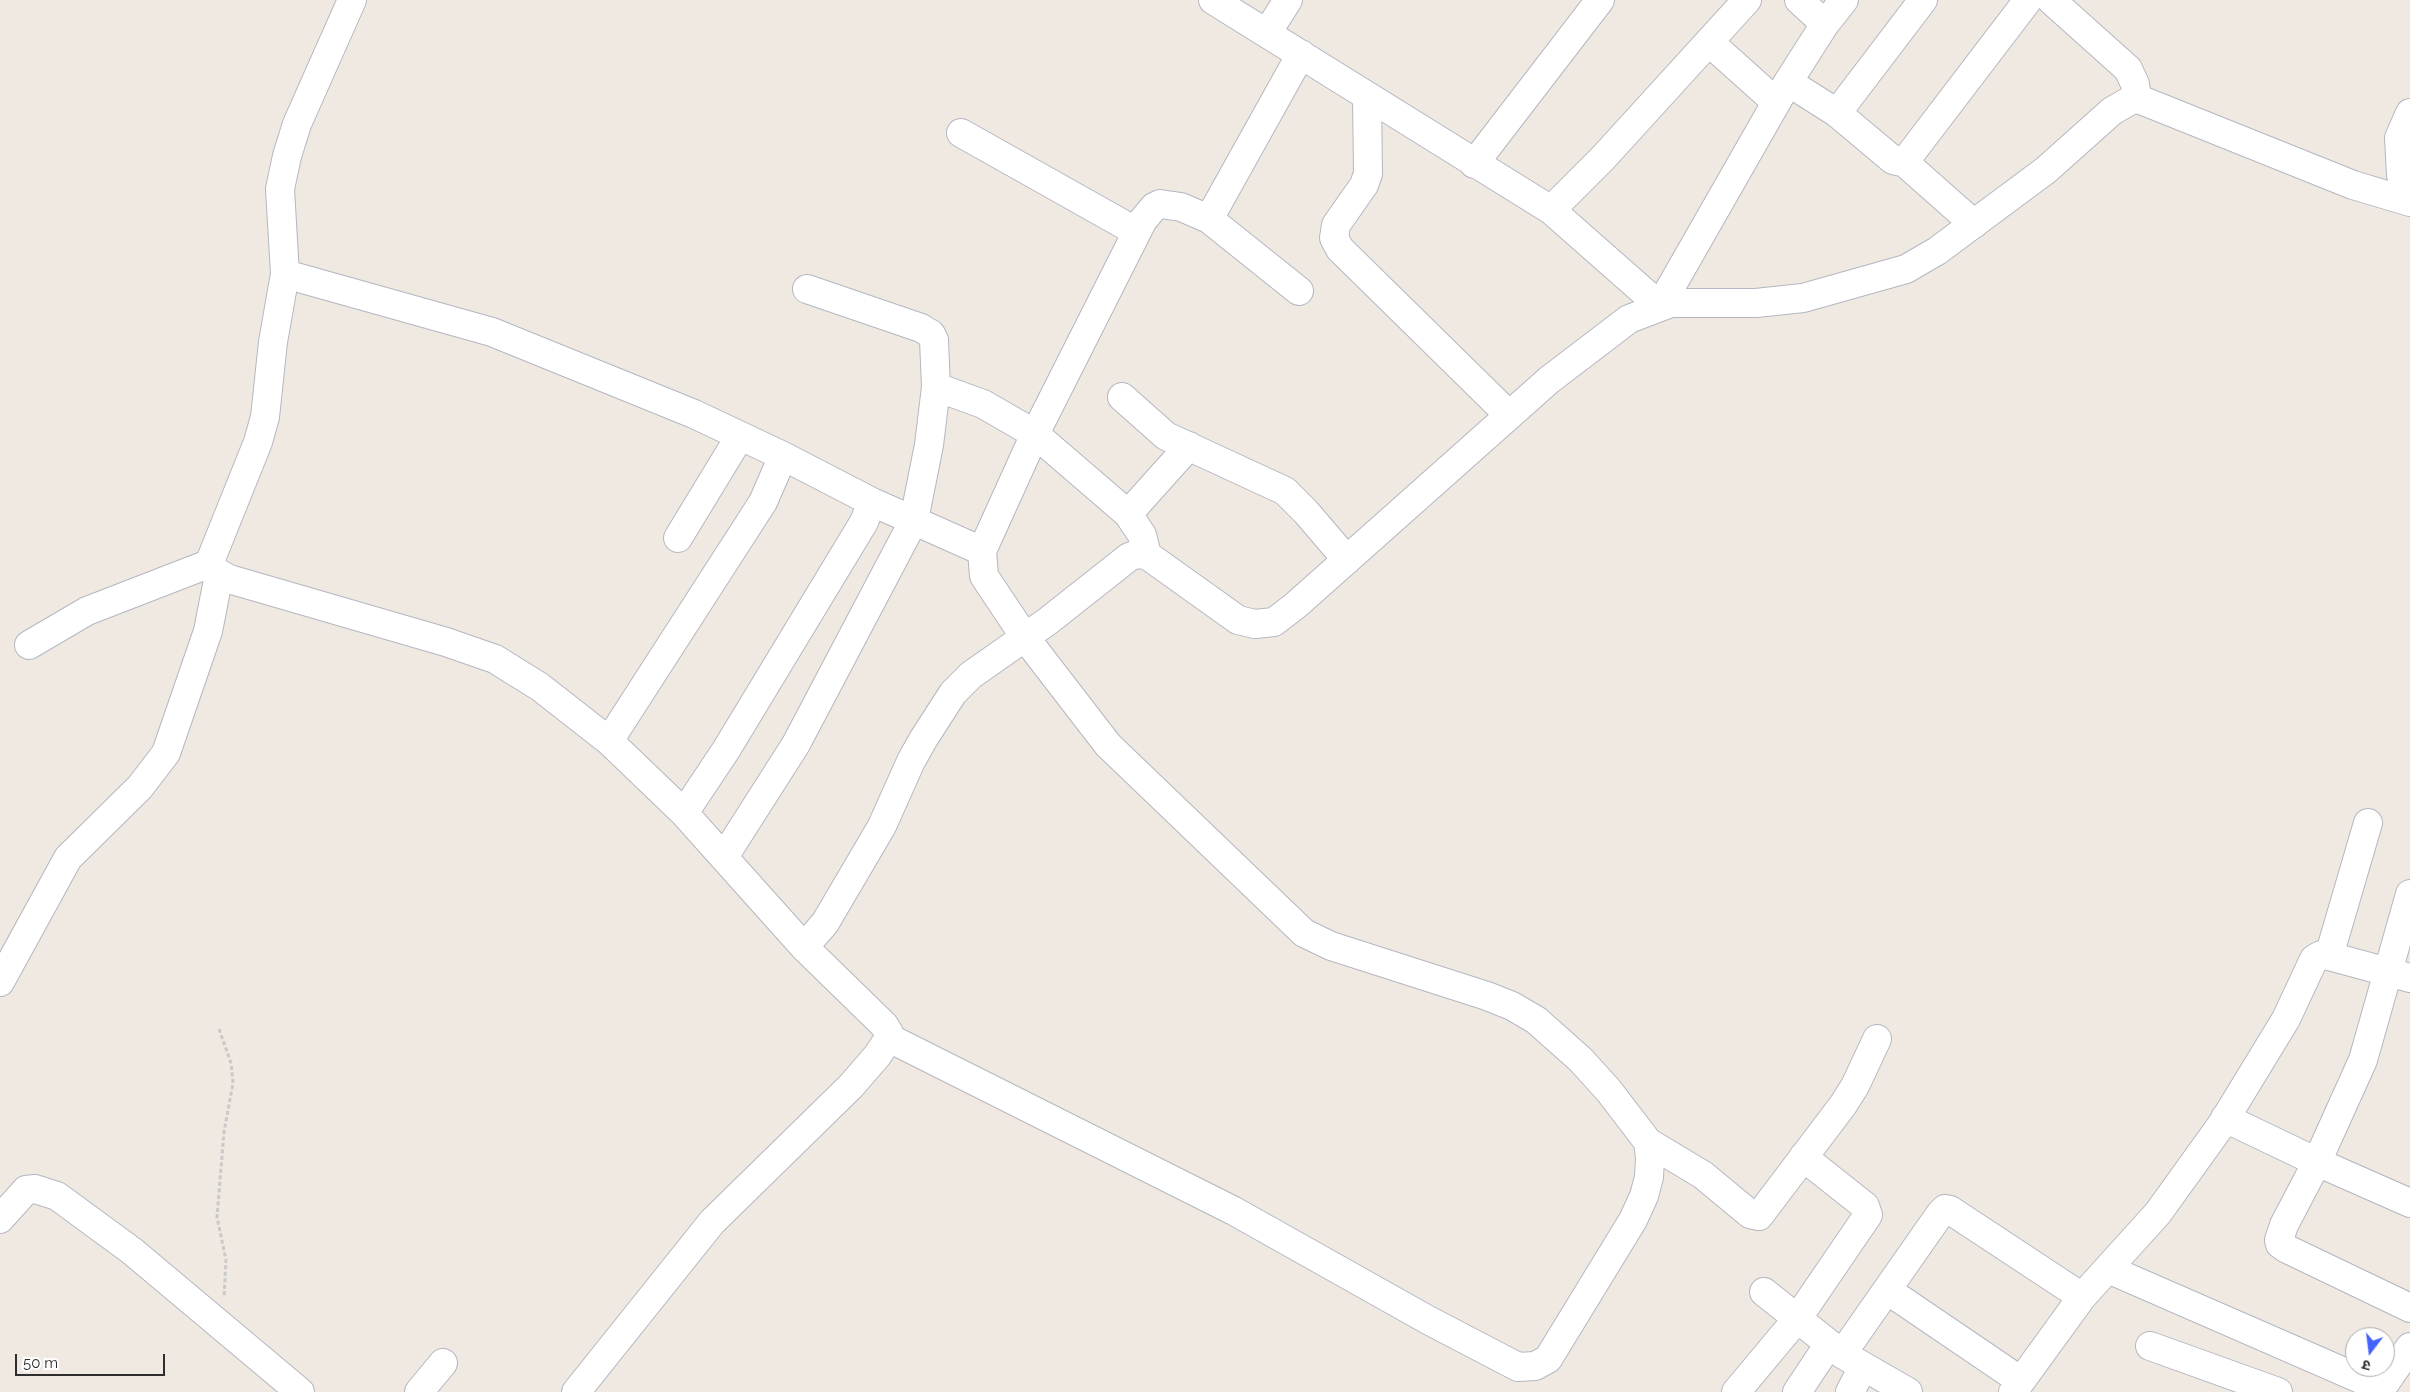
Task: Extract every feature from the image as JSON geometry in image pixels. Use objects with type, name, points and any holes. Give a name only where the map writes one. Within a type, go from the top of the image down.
[{"type":"street","points":[[0,982],[68,858],[140,787],[166,753],[208,631],[215,569],[213,552],[258,442],[263,425],[284,274],[280,189],[287,156],[297,124],[352,0]]},
{"type":"street","points":[[1267,33],[1288,0]]},
{"type":"street","points":[[1474,164],[1600,0]]},
{"type":"street","points":[[1551,210],[1602,158],[1748,0]]},
{"type":"street","points":[[1798,0],[1825,24]]},
{"type":"street","points":[[1660,306],[1782,92],[1825,24],[1844,0]]},
{"type":"street","points":[[1837,113],[1923,0]]},
{"type":"street","points":[[1904,162],[2028,0]]},
{"type":"street","points":[[2051,0],[2131,73],[2137,99]]},
{"type":"street","points":[[1221,2],[1474,164],[1551,210],[1660,306]]},
{"type":"street","points":[[1709,42],[1782,92],[1837,113],[1893,160],[1904,162],[1974,224]]},
{"type":"street","points":[[1209,219],[1301,54]]},
{"type":"street","points":[[1368,96],[1368,174],[1364,185],[1336,225],[1334,238],[1340,249],[1509,415]]},
{"type":"street","points":[[804,947],[825,923],[882,826],[911,761],[953,693],[971,675],[1048,621],[1129,557],[1137,554],[1147,555],[1238,620],[1247,624],[1264,625],[1274,622],[1285,615],[1549,380],[1629,319],[1671,303],[1756,303],[1803,298],[1859,284],[1906,269],[1938,251],[2046,170],[2112,110],[2126,102],[2137,99],[2352,185],[2408,202]]},
{"type":"street","points":[[2408,202],[2401,175],[2399,138],[2410,113]]},
{"type":"street","points":[[961,133],[1138,232]]},
{"type":"street","points":[[1299,290],[1209,219],[1181,207],[1160,204],[1149,212],[1035,434],[982,551],[982,568],[987,583],[1024,636],[1108,744],[1304,933],[1331,946],[1487,996],[1512,1006],[1536,1020],[1560,1040],[1609,1090],[1648,1142],[1703,1176],[1755,1216],[1760,1215],[1856,1086],[1877,1039]]},
{"type":"street","points":[[284,274],[492,332],[694,414],[783,456],[872,502],[982,551]]},
{"type":"street","points":[[724,857],[796,744],[914,520],[929,445],[936,387],[934,340],[931,334],[921,328],[807,289]]},
{"type":"street","points":[[936,387],[984,404],[1035,434],[1128,514],[1142,534],[1147,555]]},
{"type":"street","points":[[1122,397],[1159,432],[1285,491],[1306,512],[1346,560]]},
{"type":"street","points":[[678,538],[740,436]]},
{"type":"street","points":[[1128,514],[1189,446]]},
{"type":"street","points":[[609,741],[763,502],[783,456]]},
{"type":"street","points":[[684,812],[726,750],[864,522],[872,502]]},
{"type":"street","points":[[29,645],[88,611],[215,569],[495,659],[540,687],[609,741],[684,812],[804,947],[884,1025],[889,1032],[888,1038],[877,1056],[851,1086],[712,1222],[576,1392]]},
{"type":"street","points":[[2329,956],[2368,823]]},
{"type":"street","points":[[2410,894],[2398,975],[2384,989],[2363,1060],[2317,1162],[2279,1237],[2280,1244],[2410,1308]]},
{"type":"street","points":[[1887,1290],[2017,1387],[2082,1297],[2158,1213],[2226,1118],[2286,1019],[2312,960],[2319,956],[2329,956],[2398,975]]},
{"type":"street","points":[[888,1038],[1222,1206],[1428,1320],[1514,1365],[1536,1366],[1544,1362],[1553,1351],[1633,1220],[1644,1196],[1649,1177],[1650,1158],[1648,1142]]},
{"type":"street","points":[[2226,1118],[2317,1162],[2410,1203]]},
{"type":"street","points":[[1736,1392],[1797,1319],[1868,1215],[1865,1206],[1803,1157]]},
{"type":"street","points":[[0,1219],[26,1190],[35,1189],[57,1196],[132,1251],[300,1392]]},
{"type":"street","points":[[1797,1392],[1845,1355],[1940,1214],[1959,1204],[2082,1297]]},
{"type":"street","points":[[2108,1269],[2390,1385],[2410,1346]]},
{"type":"street","points":[[1764,1292],[1845,1355],[1896,1389]]},
{"type":"street","points":[[2150,1346],[2278,1392]]},
{"type":"street","points":[[1845,1355],[1850,1392]]},
{"type":"street","points":[[419,1392],[444,1363]]},
{"type":"path","points":[[217,1323],[224,1300],[227,1276],[226,1260],[217,1217],[224,1132],[233,1083],[231,1064],[219,1029]]}]
